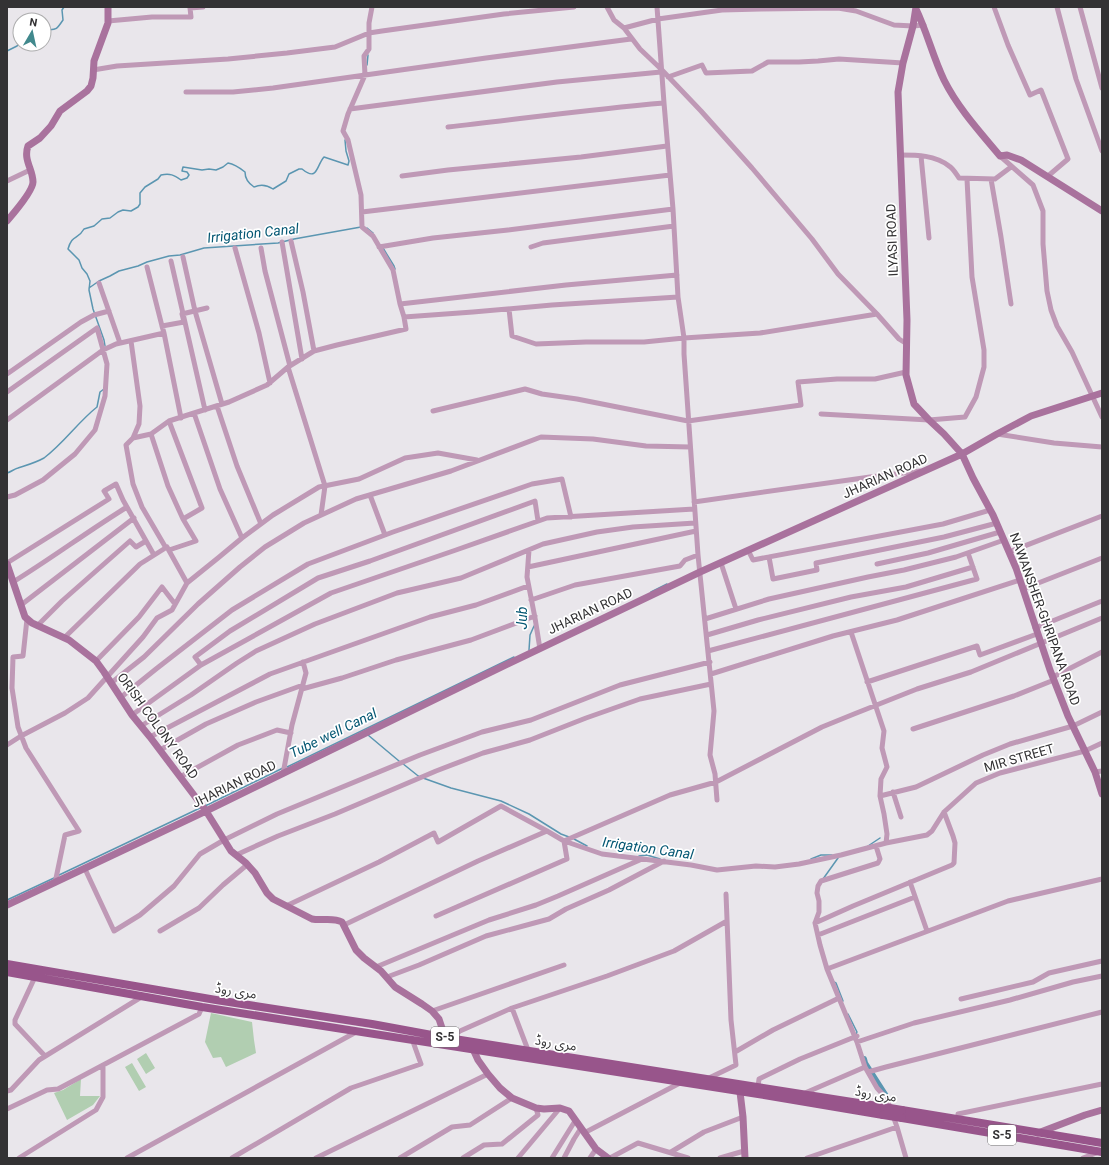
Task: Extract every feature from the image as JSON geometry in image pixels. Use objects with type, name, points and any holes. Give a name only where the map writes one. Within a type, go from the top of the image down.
[{"type":"main road","points":[[7,221],[21,204],[33,184],[27,161],[26,152],[28,146],[40,138],[51,126],[60,111],[87,91],[91,86],[94,61],[108,20],[108,7]]},
{"type":"main road","points":[[916,8],[924,25],[932,52],[945,81],[961,108],[1000,156],[1008,155],[1014,157],[1048,176],[1102,212]]},
{"type":"main road","name":"ILYASI ROAD","points":[[916,8],[898,92],[907,344],[906,372],[914,404],[962,454]]},
{"type":"main road","name":"JHARIAN ROAD","points":[[7,905],[283,774],[700,572],[962,454],[1031,416],[1102,393]]},
{"type":"main road","name":"NAWANSHER-GHRIPANA ROAD","points":[[962,454],[1009,552],[1053,678],[1085,751],[1099,771],[1102,794]]},
{"type":"main road","points":[[7,563],[27,619]]},
{"type":"main road","name":"ORISH COLONY ROAD","points":[[27,619],[32,624],[64,638],[80,648],[96,662],[132,715],[206,811],[231,851],[248,864],[267,894],[273,899],[312,919],[336,920],[342,922],[344,925]]},
{"type":"main road","points":[[344,925],[356,950],[387,977],[395,988],[432,1011],[439,1019],[443,1031],[448,1038]]},
{"type":"main road","name":"مری روڈ","points":[[7,964],[143,996],[202,1007],[675,1079],[708,1079],[1102,1149]]},
{"type":"main road","name":"مری روڈ","points":[[7,972],[35,977],[65,978],[401,1029],[448,1038],[528,1050],[740,1092],[798,1096]]},
{"type":"main road","points":[[252,1015],[254,1006]]},
{"type":"main road","points":[[473,1049],[478,1060],[488,1074],[500,1088],[512,1098],[544,1110],[560,1108],[569,1111],[596,1149],[609,1158]]},
{"type":"main road","points":[[740,1092],[744,1117],[745,1155]]},
{"type":"main road","points":[[1038,1133],[1102,1110]]},
{"type":"main road","name":"مری روڈ","points":[[902,1114],[958,1119],[1038,1133],[1102,1149]]},
{"type":"street","points":[[108,20],[152,17],[190,18],[190,8],[203,7]]},
{"type":"street","points":[[133,438],[151,434],[169,421],[220,405],[268,385],[289,367],[314,351],[406,328],[393,270],[373,236],[362,227],[361,195],[348,140],[343,131],[350,109],[365,75],[364,56],[369,49],[368,23],[372,7]]},
{"type":"street","points":[[94,70],[118,66],[221,60],[287,54],[335,47],[369,34],[504,14],[574,7]]},
{"type":"street","points":[[607,7],[614,20],[624,28],[640,49],[752,168],[812,239],[838,274],[899,339],[907,344]]},
{"type":"street","points":[[657,7],[673,209],[678,297],[684,338],[695,522],[714,711],[710,755],[715,774],[717,800]]},
{"type":"street","points":[[994,7],[1008,45],[1030,95],[1041,90],[1068,159],[1048,176]]},
{"type":"street","points":[[1057,7],[1076,79],[1102,151]]},
{"type":"street","points":[[1080,7],[1102,88]]},
{"type":"street","points":[[624,28],[658,19],[722,10],[799,8],[848,8],[894,25],[924,25]]},
{"type":"street","points":[[186,92],[233,92],[273,88],[631,39]]},
{"type":"street","points":[[668,77],[702,65],[706,73],[752,71],[768,62],[818,61],[839,58],[903,63]]},
{"type":"street","points":[[350,109],[557,82],[661,71]]},
{"type":"street","points":[[448,127],[609,107],[664,102]]},
{"type":"street","points":[[402,176],[668,146]]},
{"type":"street","points":[[900,155],[921,156],[936,159],[950,166],[958,178],[995,179],[1011,167]]},
{"type":"street","points":[[921,156],[929,238]]},
{"type":"street","points":[[1000,156],[1033,185],[1043,211],[1043,244],[1048,291],[1052,310],[1057,326],[1072,352],[1102,417]]},
{"type":"street","points":[[7,181],[30,170]]},
{"type":"street","points":[[362,212],[670,175]]},
{"type":"street","points":[[821,414],[929,420],[965,417],[976,397],[984,367],[984,350],[972,277],[968,179]]},
{"type":"street","points":[[991,179],[1011,304]]},
{"type":"street","points":[[379,247],[433,238],[673,209]]},
{"type":"street","points":[[532,247],[543,243],[674,226]]},
{"type":"street","points":[[291,241],[314,351]]},
{"type":"street","points":[[282,242],[302,359]]},
{"type":"street","points":[[235,248],[259,333],[270,383]]},
{"type":"street","points":[[260,248],[289,367],[325,486],[322,514]]},
{"type":"street","points":[[183,257],[237,466],[261,524]]},
{"type":"street","points":[[162,326],[184,322],[171,261]]},
{"type":"street","points":[[147,267],[164,332],[181,418]]},
{"type":"street","points":[[400,304],[566,285],[677,276]]},
{"type":"street","points":[[99,283],[120,343]]},
{"type":"street","points":[[404,317],[678,297]]},
{"type":"street","points":[[182,314],[207,308]]},
{"type":"street","points":[[509,309],[512,336],[536,344],[644,342],[760,333],[877,314]]},
{"type":"street","points":[[7,374],[81,322],[94,314],[109,311]]},
{"type":"street","points":[[182,314],[193,351],[205,410]]},
{"type":"street","points":[[7,392],[97,328],[106,349],[107,364],[105,396],[95,430],[75,454],[42,480],[15,496],[7,497]]},
{"type":"street","points":[[7,420],[106,349],[120,343],[164,332]]},
{"type":"street","points":[[131,341],[140,406],[139,424],[133,438],[126,445],[133,484],[142,507],[187,583]]},
{"type":"street","points":[[433,411],[525,389],[542,394],[577,399],[688,421],[801,405],[798,382],[875,378],[906,372]]},
{"type":"street","points":[[194,413],[220,489],[242,538]]},
{"type":"street","points":[[169,421],[202,508],[183,519]]},
{"type":"street","points":[[64,638],[140,564],[167,549],[196,541],[183,519],[168,486],[151,434]]},
{"type":"street","points":[[997,434],[1054,443],[1102,447]]},
{"type":"street","points":[[7,745],[65,713],[88,698],[109,680],[144,657],[198,604],[265,547],[304,523],[356,499],[451,471],[541,437],[593,439],[646,446],[690,447]]},
{"type":"street","points":[[109,680],[156,618],[172,610],[187,583],[273,515],[319,487],[359,479],[406,458],[438,453],[478,460]]},
{"type":"street","points":[[694,502],[870,476],[926,470]]},
{"type":"street","points":[[120,698],[156,668],[232,610],[308,564],[385,535],[532,484],[562,479],[570,516]]},
{"type":"street","points":[[7,563],[110,499],[104,491],[116,484],[154,555]]},
{"type":"street","points":[[370,495],[385,535]]},
{"type":"street","points":[[201,665],[195,657],[230,631],[318,578],[370,561],[535,501],[538,521]]},
{"type":"street","points":[[13,582],[127,507]]},
{"type":"street","points":[[132,715],[201,665],[331,593],[547,518],[694,509]]},
{"type":"street","points":[[748,550],[753,560],[943,524],[990,510]]},
{"type":"street","points":[[1009,552],[1102,516]]},
{"type":"street","points":[[21,605],[134,518]]},
{"type":"street","points":[[141,726],[191,695],[256,651],[315,624],[397,593],[461,578],[543,544],[598,532],[633,527],[695,522]]},
{"type":"street","points":[[769,557],[773,579],[817,570],[816,563],[944,537],[996,523]]},
{"type":"street","points":[[528,567],[696,531]]},
{"type":"street","points":[[877,564],[928,553],[1000,532]]},
{"type":"street","points":[[705,619],[769,599],[868,576],[904,570],[968,553],[1004,540]]},
{"type":"street","points":[[37,626],[62,601],[130,541],[136,547],[146,541]]},
{"type":"street","points":[[529,550],[527,577],[540,649]]},
{"type":"street","points":[[708,651],[977,579],[968,553]]},
{"type":"street","points":[[531,600],[575,585],[680,566],[686,560],[698,556]]},
{"type":"street","points":[[1022,589],[1102,558]]},
{"type":"street","points":[[721,563],[736,609]]},
{"type":"street","points":[[707,635],[758,620],[852,597],[906,587],[973,567]]},
{"type":"street","points":[[711,674],[783,651],[897,620],[1020,580]]},
{"type":"street","points":[[150,737],[270,674],[430,617],[476,605],[528,586]]},
{"type":"street","points":[[96,662],[139,617],[162,587],[175,604]]},
{"type":"street","points":[[867,682],[977,646],[980,655],[1102,601]]},
{"type":"street","points":[[160,750],[206,724],[256,702],[302,687],[342,678],[396,660],[471,640],[534,616]]},
{"type":"street","points":[[436,916],[568,859],[564,841],[670,794],[716,782],[822,727],[917,689],[971,672],[1102,618]]},
{"type":"street","points":[[27,619],[23,656],[12,657],[12,688],[18,727],[26,748],[79,831],[65,835],[55,883]]},
{"type":"street","points":[[851,632],[884,731],[882,748],[887,767],[881,779],[880,796],[887,834],[886,843]]},
{"type":"street","points":[[913,729],[1014,696],[1053,678],[1102,652]]},
{"type":"street","points":[[283,774],[291,733],[306,673],[303,662]]},
{"type":"street","points":[[85,869],[114,931],[140,915],[174,886],[200,854],[224,840],[278,814],[420,755],[482,732],[531,720],[620,685],[710,662]]},
{"type":"street","points":[[236,855],[278,836],[482,753],[530,740],[640,699],[711,684]]},
{"type":"street","points":[[880,796],[916,787],[983,755],[1010,744],[1073,726],[1102,712]]},
{"type":"street","points":[[180,777],[238,745],[277,730],[291,733]]},
{"type":"street","name":"MIR STREET","points":[[286,906],[379,862],[434,833],[438,842],[501,806],[564,841],[602,854],[664,861],[717,870],[756,866],[775,867],[841,856],[886,843],[927,835],[932,831],[944,812],[976,783],[1000,773],[1085,751],[1102,743]]},
{"type":"street","points":[[893,792],[901,817]]},
{"type":"street","points":[[815,923],[952,865],[954,863],[955,843],[944,812]]},
{"type":"street","points":[[344,925],[478,861],[546,831]]},
{"type":"street","points":[[876,846],[880,859],[878,863],[821,881],[818,886],[817,893],[819,912],[815,923],[827,969],[856,1038],[867,1069],[877,1088],[887,1099],[906,1158]]},
{"type":"street","points":[[376,967],[489,920],[536,905],[558,896],[642,858]]},
{"type":"street","points":[[387,977],[486,936],[549,919],[566,909],[609,890],[664,861]]},
{"type":"street","points":[[160,931],[199,908],[248,864]]},
{"type":"street","points":[[827,969],[1008,901],[1102,879]]},
{"type":"street","points":[[910,882],[927,931]]},
{"type":"street","points":[[708,1079],[736,1065],[731,1020],[726,894]]},
{"type":"street","points":[[818,935],[915,897]]},
{"type":"street","points":[[448,1038],[460,1031],[512,1008],[607,976],[674,951],[727,921]]},
{"type":"street","points":[[961,999],[1033,982],[1049,973],[1102,961]]},
{"type":"street","points":[[432,1011],[564,965]]},
{"type":"street","points":[[758,1087],[759,1079],[800,1059],[856,1038],[1010,1000],[1073,982],[1102,976]]},
{"type":"street","points":[[35,977],[15,1020],[15,1024],[45,1056]]},
{"type":"street","points":[[7,1091],[11,1090],[39,1060],[143,996]]},
{"type":"street","points":[[735,1052],[773,1030],[839,998]]},
{"type":"street","points":[[7,1109],[47,1090],[58,1089],[102,1066],[199,1014],[202,1007]]},
{"type":"street","points":[[512,1008],[528,1050]]},
{"type":"street","points":[[798,1096],[867,1069],[886,1066],[1102,1012]]},
{"type":"street","points":[[127,1158],[358,1031]]},
{"type":"street","points":[[232,1158],[351,1088],[421,1064],[412,1040]]},
{"type":"street","points":[[19,1158],[96,1110],[103,1097],[102,1066]]},
{"type":"street","points":[[316,1158],[488,1074]]},
{"type":"street","points":[[564,1158],[574,1140],[583,1131],[675,1079]]},
{"type":"street","points":[[958,1119],[958,1114],[1102,1084]]},
{"type":"street","points":[[400,1158],[452,1127],[470,1125],[512,1098]]},
{"type":"street","points":[[463,1158],[484,1145],[502,1144],[538,1115],[536,1108]]},
{"type":"street","points":[[518,1158],[560,1108]]},
{"type":"street","points":[[671,1152],[704,1132],[744,1117]]},
{"type":"street","points":[[552,1158],[575,1121]]},
{"type":"street","points":[[807,1158],[897,1127]]},
{"type":"street","points":[[609,1158],[638,1143],[688,1158]]},
{"type":"street","points":[[590,1158],[596,1149]]},
{"type":"street","points":[[1083,1158],[1102,1149]]},
{"type":"street","points":[[720,1158],[745,1155]]},
{"type":"green space","points":[[211,1013],[252,1022],[256,1053],[226,1067],[221,1057],[213,1058],[205,1042]]},
{"type":"green space","points":[[146,1053],[155,1068],[146,1074],[137,1059]]},
{"type":"green space","points":[[132,1063],[146,1087],[139,1091],[125,1067]]},
{"type":"green space","points":[[81,1079],[80,1096],[100,1096],[93,1105],[67,1120],[54,1093],[63,1090]]},
{"type":"waterway","points":[[52,29],[55,29],[63,20],[62,10],[64,7]]},
{"type":"waterway","points":[[7,51],[12,48]]},
{"type":"waterway","name":"Irrigation Canal","points":[[367,65],[368,55]]},
{"type":"waterway","name":"Irrigation Canal","points":[[105,346],[93,309],[89,290],[90,281],[79,260],[68,249],[71,241],[80,235],[84,229],[94,226],[102,219],[110,218],[118,212],[123,210],[131,211],[138,207],[140,204],[140,193],[145,187],[158,179],[161,175],[172,175],[181,180],[187,178],[189,175],[187,172],[182,171],[183,167],[202,170],[216,170],[228,163],[237,166],[245,172],[247,181],[254,187],[264,185],[273,189],[286,181],[289,174],[299,169],[302,169],[307,173],[314,173],[324,157],[348,165],[349,161],[345,140]]},
{"type":"waterway","name":"Irrigation Canal","points":[[89,288],[119,271],[169,256],[180,255],[204,248],[278,243],[361,227]]},
{"type":"waterway","name":"Irrigation Canal","points":[[367,228],[373,233]]},
{"type":"waterway","name":"Irrigation Canal","points":[[383,248],[395,269]]},
{"type":"waterway","name":"Irrigation Canal","points":[[7,473],[41,460],[51,452],[97,407],[100,392],[104,389]]},
{"type":"waterway","name":"Tube well Canal","points":[[651,592],[667,584]]},
{"type":"waterway","name":"Jub","points":[[529,650],[530,635],[534,626]]},
{"type":"waterway","name":"Tube well Canal","points":[[287,767],[514,657]]},
{"type":"waterway","points":[[368,735],[399,761]]},
{"type":"waterway","points":[[402,763],[420,777]]},
{"type":"waterway","name":"Tube well Canal","points":[[205,806],[283,768]]},
{"type":"waterway","name":"Irrigation Canal","points":[[423,778],[451,788],[501,801],[529,814],[561,834],[569,837]]},
{"type":"waterway","name":"Tube well Canal","points":[[57,876],[200,808]]},
{"type":"waterway","name":"Irrigation Canal","points":[[868,846],[880,838]]},
{"type":"waterway","name":"Irrigation Canal","points":[[574,839],[587,846]]},
{"type":"waterway","name":"Irrigation Canal","points":[[639,856],[647,855],[660,859]]},
{"type":"waterway","name":"Irrigation Canal","points":[[811,859],[821,855],[832,855]]},
{"type":"waterway","name":"Irrigation Canal","points":[[823,879],[838,858]]},
{"type":"waterway","name":"Tube well Canal","points":[[7,900],[54,878]]},
{"type":"waterway","name":"Irrigation Canal","points":[[834,982],[836,983],[843,1001]]},
{"type":"waterway","name":"Irrigation Canal","points":[[848,1014],[857,1032],[856,1034]]},
{"type":"waterway","points":[[864,1059],[865,1063],[888,1099]]}]
